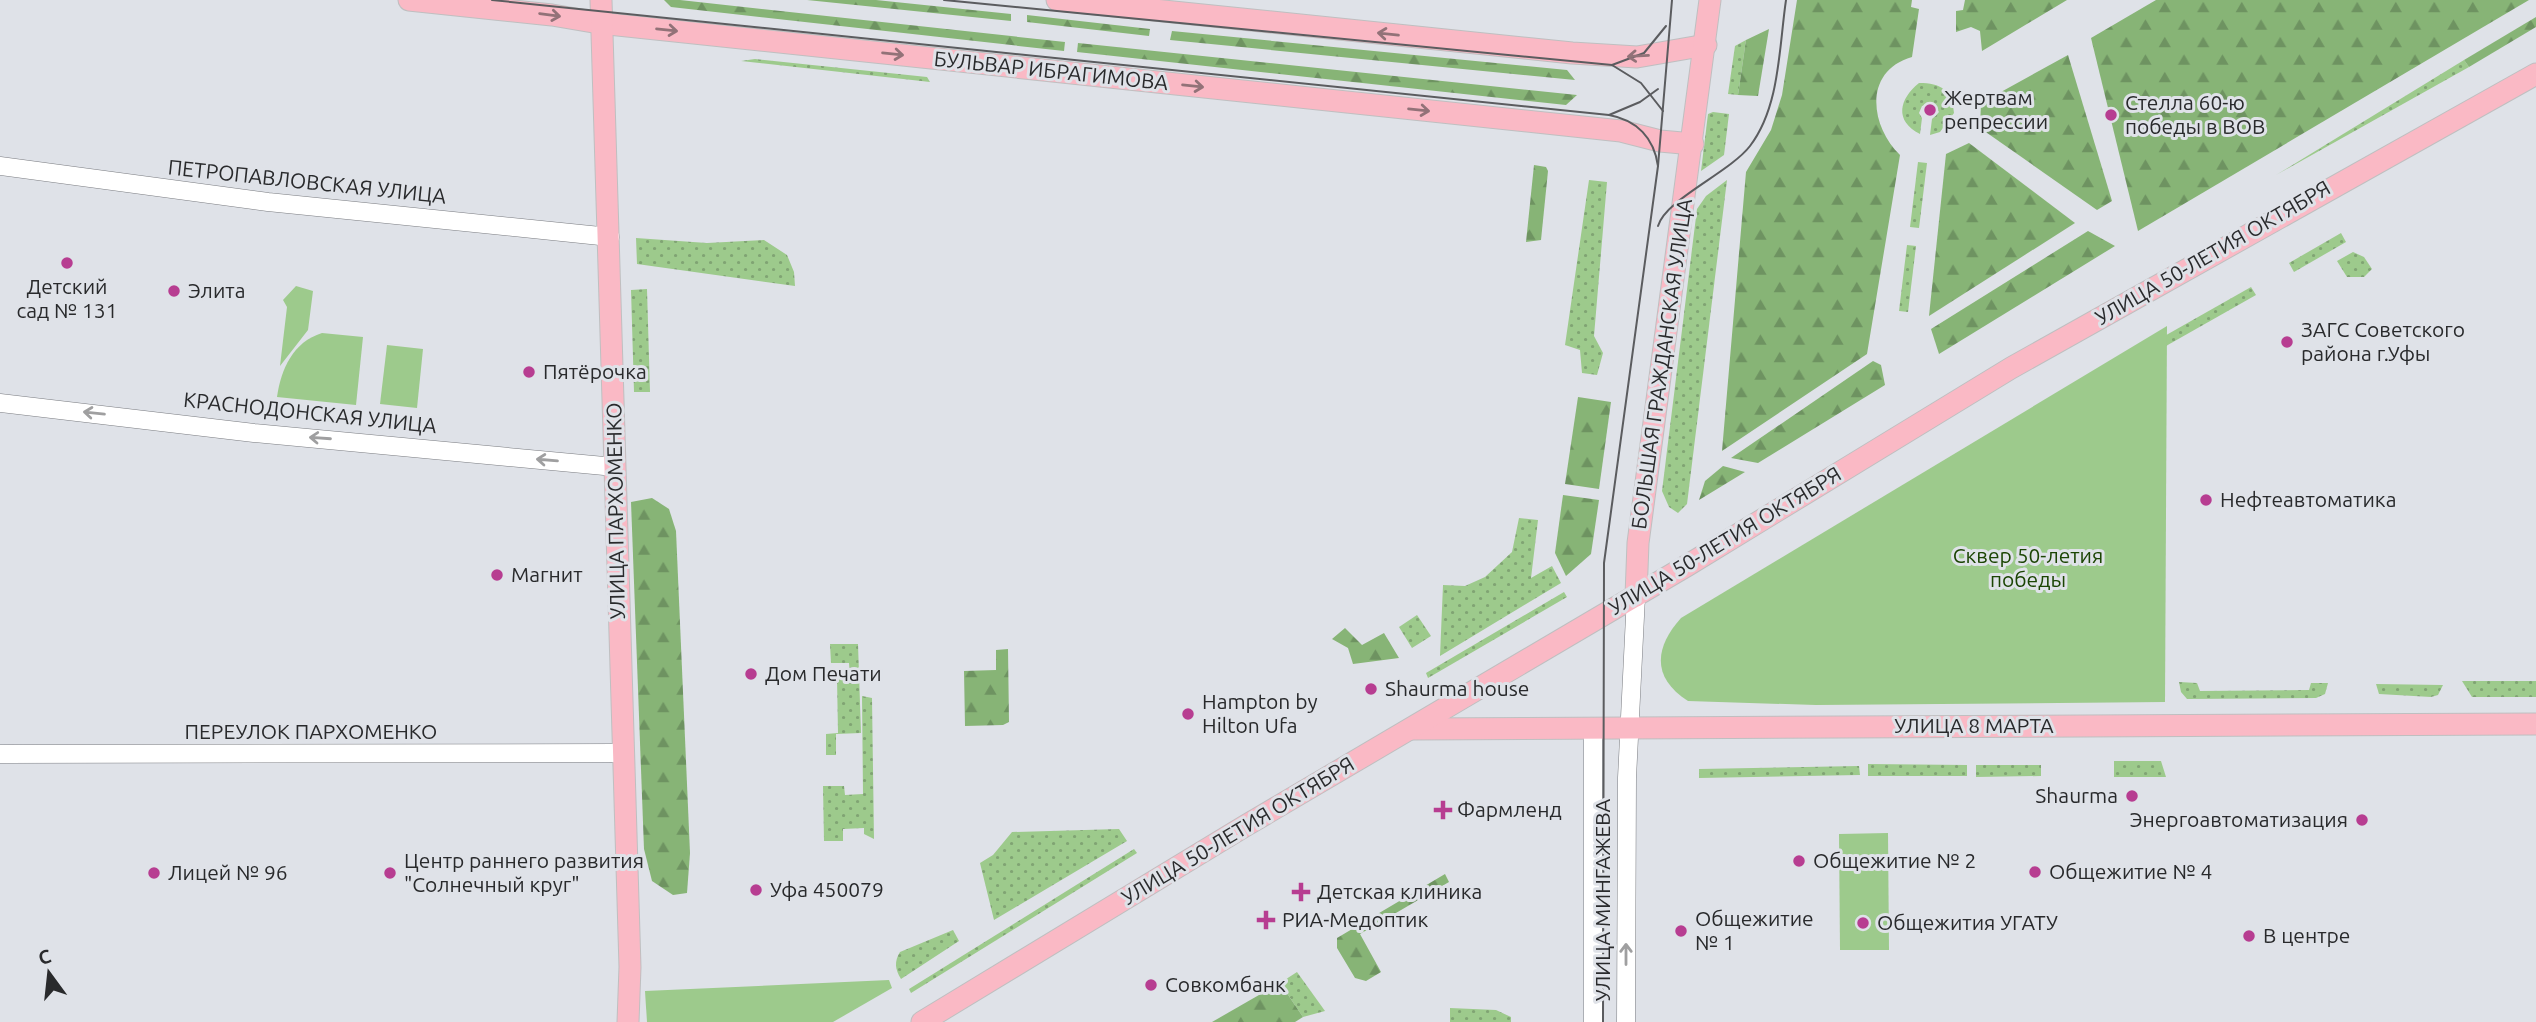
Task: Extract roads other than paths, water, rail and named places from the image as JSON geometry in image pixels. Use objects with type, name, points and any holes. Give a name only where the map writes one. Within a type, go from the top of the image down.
[{"type":"main road","name":"БУЛЬВАР ИБРАГИМОВА","points":[[409,0],[552,15],[599,23],[1621,131],[1660,141],[1693,144]]},
{"type":"main road","name":"УЛИЦА ПАРХОМЕНКО","points":[[601,0],[599,23],[610,237],[621,752],[630,967],[628,1022]]},
{"type":"main road","points":[[1057,0],[1572,53],[1637,57],[1706,45]]},
{"type":"main road","name":"БОЛЬШАЯ ГРАЖДАНСКАЯ УЛИЦА","points":[[1636,596],[1638,543],[1710,0]]},
{"type":"main road","name":"УЛИЦА 50-ЛЕТИЯ ОКТЯБРЯ","points":[[922,1022],[1245,826],[1636,596],[2011,368],[2536,74]]},
{"type":"main road","name":"УЛИЦА 8 МАРТА","points":[[1412,729],[2536,724]]},
{"type":"street","name":"ПЕТРОПАВЛОВСКАЯ УЛИЦА","points":[[0,166],[268,202],[610,237]]},
{"type":"street","name":"КРАСНОДОНСКАЯ УЛИЦА","points":[[0,403],[254,433],[615,467]]},
{"type":"street","name":"БОЛЬШАЯ ГРАЖДАНСКАЯ УЛИЦА","points":[[1629,729],[1636,596]]},
{"type":"street","name":"УЛИЦА МИНГАЖЕВА","points":[[1626,1022],[1626,778],[1629,729]]},
{"type":"street","points":[[1593,730],[1593,1022]]},
{"type":"street","name":"ПЕРЕУЛОК ПАРХОМЕНКО","points":[[0,754],[621,752]]},
{"type":"tram line","points":[[492,0],[1609,115],[1628,121],[1642,132],[1653,147],[1658,166]]},
{"type":"tram line","points":[[944,0],[1612,65],[1644,53],[1666,26]]},
{"type":"tram line","points":[[1603,1022],[1604,563],[1658,166],[1672,0]]},
{"type":"tram line","points":[[1658,226],[1673,206],[1740,156],[1760,130],[1777,76],[1786,0]]},
{"type":"tram line","points":[[1612,65],[1641,83],[1663,111]]},
{"type":"tram line","points":[[1609,115],[1640,102],[1658,89]]},
{"type":"place","name":"Жертвам репрессии","points":[[1930,110]]},
{"type":"place","name":"Стелла 60-ю победы в ВОВ","points":[[2111,115]]},
{"type":"place","name":"Детский сад № 131","points":[[67,263]]},
{"type":"place","name":"Элита","points":[[174,291]]},
{"type":"place","name":"ЗАГС Советского района г.Уфы","points":[[2287,342]]},
{"type":"place","name":"Пятёрочка","points":[[529,372]]},
{"type":"place","name":"Нефтеавтоматика","points":[[2206,500]]},
{"type":"place","name":"Магнит","points":[[497,575]]},
{"type":"place","name":"Дом Печати","points":[[751,674]]},
{"type":"place","name":"Shaurma house","points":[[1371,689]]},
{"type":"place","name":"Hampton by Hilton Ufa","points":[[1188,714]]},
{"type":"place","name":"Shaurma","points":[[2132,796]]},
{"type":"place","name":"Фармленд","points":[[1443,810]]},
{"type":"place","name":"Энергоавтоматизация","points":[[2362,820]]},
{"type":"place","name":"Общежитие № 2","points":[[1799,861]]},
{"type":"place","name":"Общежитие № 4","points":[[2035,872]]},
{"type":"place","name":"Лицей № 96","points":[[154,873]]},
{"type":"place","name":"Центр раннего развития \"Солнечный круг\"","points":[[390,873]]},
{"type":"place","name":"Уфа 450079","points":[[756,890]]},
{"type":"place","name":"Детская клиника","points":[[1301,892]]},
{"type":"place","name":"РИА-Медоптик","points":[[1266,920]]},
{"type":"place","name":"Общежития УГАТУ","points":[[1863,923]]},
{"type":"place","name":"Общежитие № 1","points":[[1681,931]]},
{"type":"place","name":"В центре","points":[[2249,936]]},
{"type":"place","name":"Совкомбанк","points":[[1151,985]]},
{"type":"park label","name":"Сквер 50-летия победы","points":[[2028,568]]}]
